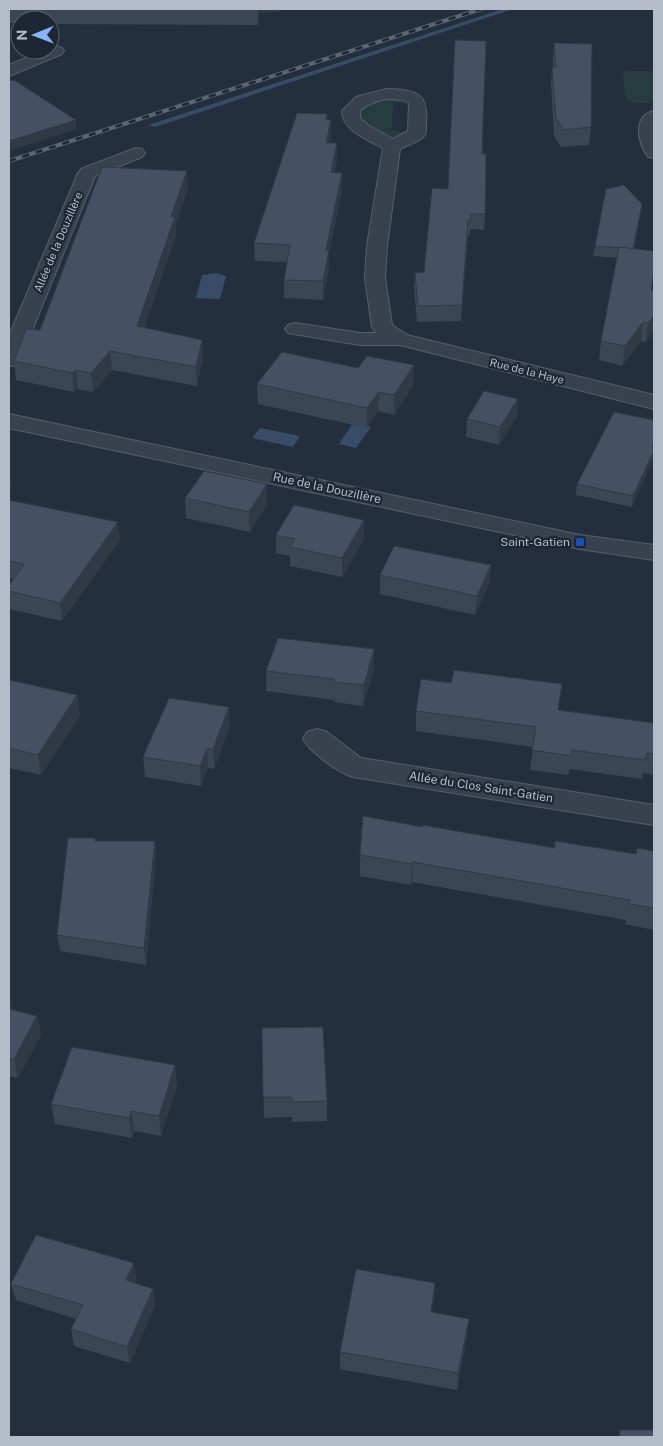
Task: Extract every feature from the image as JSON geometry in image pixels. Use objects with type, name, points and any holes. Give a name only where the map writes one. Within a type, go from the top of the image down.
[{"type":"street","points":[[9,71],[35,60]]},
{"type":"street","points":[[654,116],[650,121],[647,132],[648,142],[654,153]]},
{"type":"street","name":"Rue de la Haye","points":[[392,146],[377,246],[375,278],[382,327],[388,333],[400,339],[654,402]]},
{"type":"street","name":"Allée de la Douzillère","points":[[9,360],[87,173],[136,153]]},
{"type":"street","name":"Rue de la Haye","points":[[295,329],[360,339],[400,339]]},
{"type":"street","name":"Rue de la Douzillère","points":[[9,421],[580,542],[651,551]]},
{"type":"street","name":"Allée du Clos Saint-Gatien","points":[[317,739],[352,767],[654,814]]},
{"type":"green space","points":[[627,71],[654,71],[654,98],[650,103],[634,103],[626,100],[622,73]]},
{"type":"green space","points":[[383,98],[403,99],[413,105],[394,102],[391,130],[408,133],[394,137],[387,136],[381,134],[357,117],[359,109]]},
{"type":"water","points":[[215,273],[226,276],[220,299],[196,298],[202,275]]},
{"type":"water","points":[[353,423],[371,427],[356,448],[339,444]]},
{"type":"water","points":[[260,428],[300,436],[293,447],[252,438]]},
{"type":"building","points":[[455,40],[486,41],[482,154],[486,154],[485,214],[471,214],[471,220],[468,220],[462,305],[418,306],[415,273],[424,272],[432,188],[448,189]]},
{"type":"building","points":[[554,43],[592,44],[591,127],[563,130],[556,118],[552,67],[556,67]]},
{"type":"building","points":[[14,80],[76,120],[9,141],[9,81]]},
{"type":"building","points":[[297,113],[327,114],[326,120],[331,120],[326,143],[337,143],[331,172],[342,173],[326,250],[329,250],[323,281],[284,280],[290,245],[254,243]]},
{"type":"building","points":[[102,167],[187,171],[171,217],[175,217],[137,326],[202,340],[196,367],[110,351],[91,373],[76,370],[72,373],[14,361],[26,329],[40,330]]},
{"type":"building","points":[[624,185],[642,204],[633,249],[595,246],[606,189]]},
{"type":"building","points":[[619,247],[654,251],[651,290],[654,290],[654,316],[648,323],[643,322],[625,346],[601,341]]},
{"type":"building","points":[[282,352],[358,368],[367,356],[414,365],[394,395],[379,392],[367,408],[257,384]]},
{"type":"building","points":[[484,391],[518,399],[500,427],[467,419]]},
{"type":"building","points":[[614,412],[654,420],[654,442],[652,448],[654,450],[633,496],[577,484]]},
{"type":"building","points":[[204,471],[267,484],[249,512],[185,498]]},
{"type":"building","points":[[9,500],[118,522],[60,603],[9,591],[9,585],[24,564],[9,561]]},
{"type":"building","points":[[294,505],[364,520],[342,558],[290,547],[295,539],[276,535]]},
{"type":"building","points":[[394,546],[491,565],[477,596],[380,575]]},
{"type":"building","points":[[278,638],[374,649],[364,685],[334,682],[334,679],[266,671]]},
{"type":"building","points":[[454,670],[562,684],[558,710],[654,723],[654,754],[647,753],[645,760],[572,750],[571,756],[532,750],[536,727],[416,711],[421,679],[451,683]]},
{"type":"building","points":[[9,680],[77,695],[38,755],[9,748]]},
{"type":"building","points":[[169,698],[229,707],[213,749],[207,749],[200,766],[143,757]]},
{"type":"building","points":[[363,816],[555,848],[555,841],[636,854],[637,848],[654,851],[654,908],[629,904],[630,900],[413,862],[412,864],[360,855]]},
{"type":"building","points":[[68,838],[95,838],[95,841],[155,841],[144,948],[57,935]]},
{"type":"building","points":[[9,1009],[37,1016],[14,1059],[9,1058]]},
{"type":"building","points":[[323,1027],[327,1101],[292,1102],[292,1097],[263,1097],[262,1028]]},
{"type":"building","points":[[72,1047],[175,1065],[159,1116],[131,1111],[129,1118],[51,1104]]},
{"type":"building","points":[[36,1235],[134,1263],[126,1280],[153,1289],[127,1347],[71,1329],[83,1305],[11,1284]]},
{"type":"building","points":[[356,1269],[435,1283],[431,1312],[469,1319],[458,1373],[340,1352]]},
{"type":"building","points":[[619,1430],[654,1430],[654,1437],[620,1437]]},
{"type":"waterway","points":[[152,125],[509,9]]},
{"type":"railway","points":[[9,161],[481,9]]},
{"type":"place","name":"Saint-Gatien","points":[[580,542]]}]
